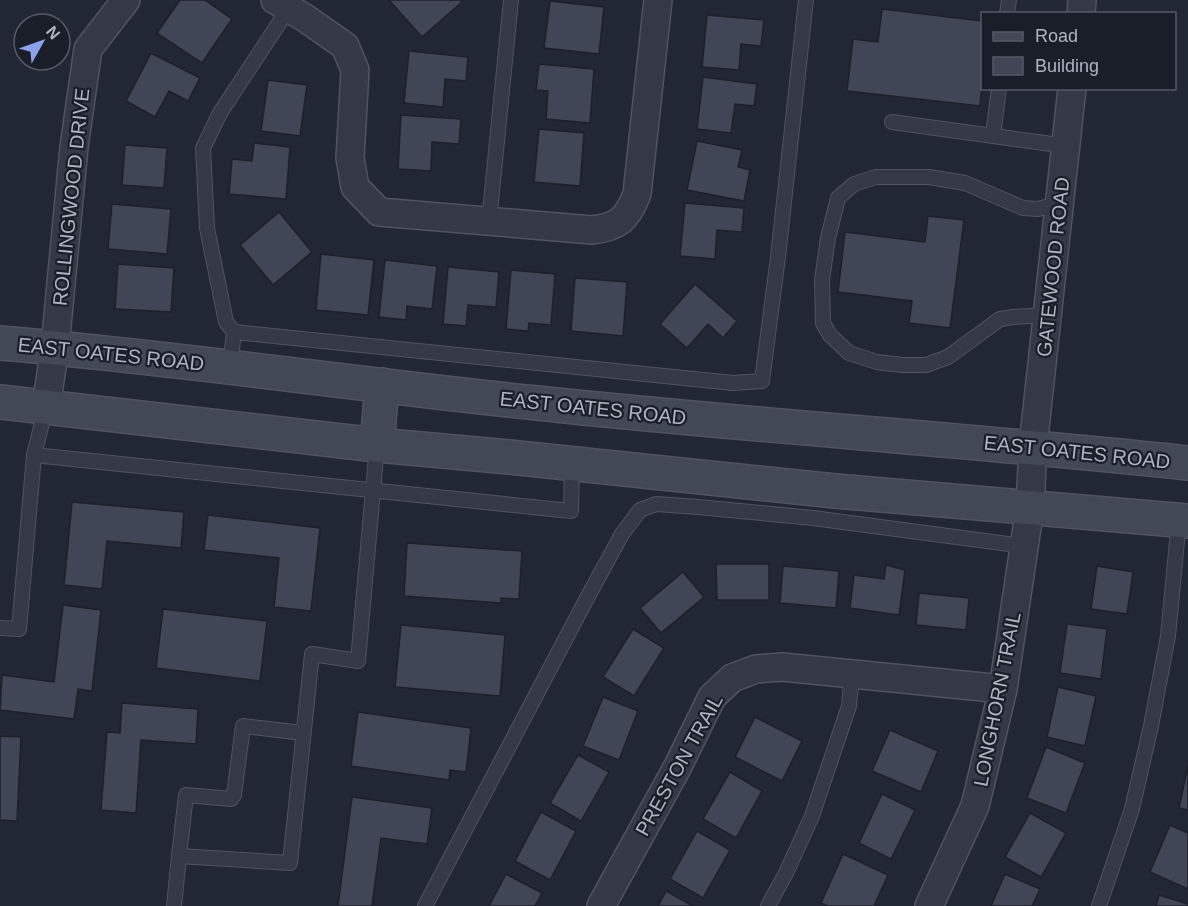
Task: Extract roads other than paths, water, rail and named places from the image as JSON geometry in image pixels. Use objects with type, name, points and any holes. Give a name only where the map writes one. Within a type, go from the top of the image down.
[{"type":"main road","name":"EAST OATES ROAD","points":[[0,343],[230,366],[565,406],[807,429],[1033,446],[1188,463]]},
{"type":"main road","points":[[377,445],[382,385]]},
{"type":"main road","points":[[0,402],[377,445],[835,491],[1183,521]]},
{"type":"street","name":"ROLLINGWOOD DRIVE","points":[[46,407],[55,347],[74,147],[88,49],[126,0]]},
{"type":"street","points":[[282,4],[345,46],[355,70],[350,158],[355,187],[379,212],[592,230],[608,228],[618,223],[631,210],[637,194],[658,0]]},
{"type":"street","name":"GATEWOOD ROAD","points":[[1033,446],[1072,90]]},
{"type":"street","name":"LONGHORN TRAIL","points":[[929,906],[975,806],[1003,689],[1030,507],[1033,446]]},
{"type":"street","name":"PRESTON TRAIL","points":[[601,906],[678,766],[712,697],[732,678],[756,669],[782,667],[1003,689]]},
{"type":"lane","points":[[489,222],[511,0]]},
{"type":"lane","points":[[234,332],[733,383],[762,381],[806,0]]},
{"type":"lane","points":[[230,366],[234,332],[226,322],[207,228],[203,148],[220,113],[282,4]]},
{"type":"lane","points":[[993,136],[999,90]]},
{"type":"lane","points":[[892,122],[1066,146]]},
{"type":"lane","points":[[1047,315],[1013,316],[1000,319],[948,357],[926,365],[877,362],[849,352],[830,335],[823,323],[822,280],[828,238],[838,198],[854,184],[876,177],[928,177],[965,183],[1023,208],[1038,208],[1060,203]]},
{"type":"lane","points":[[0,628],[19,629],[34,455],[46,407]]},
{"type":"lane","points":[[179,856],[290,862],[312,654],[358,661],[377,445]]},
{"type":"lane","points":[[34,455],[571,511],[572,463]]},
{"type":"lane","points":[[425,906],[586,600],[622,534],[640,510],[656,504],[699,507],[824,520],[1024,546]]},
{"type":"lane","points":[[1099,906],[1132,809],[1151,726],[1168,636],[1183,521]]},
{"type":"lane","points":[[768,906],[786,873],[815,807],[849,706],[852,674]]},
{"type":"lane","points":[[174,906],[186,795],[231,799],[234,795],[243,726],[303,733]]}]
